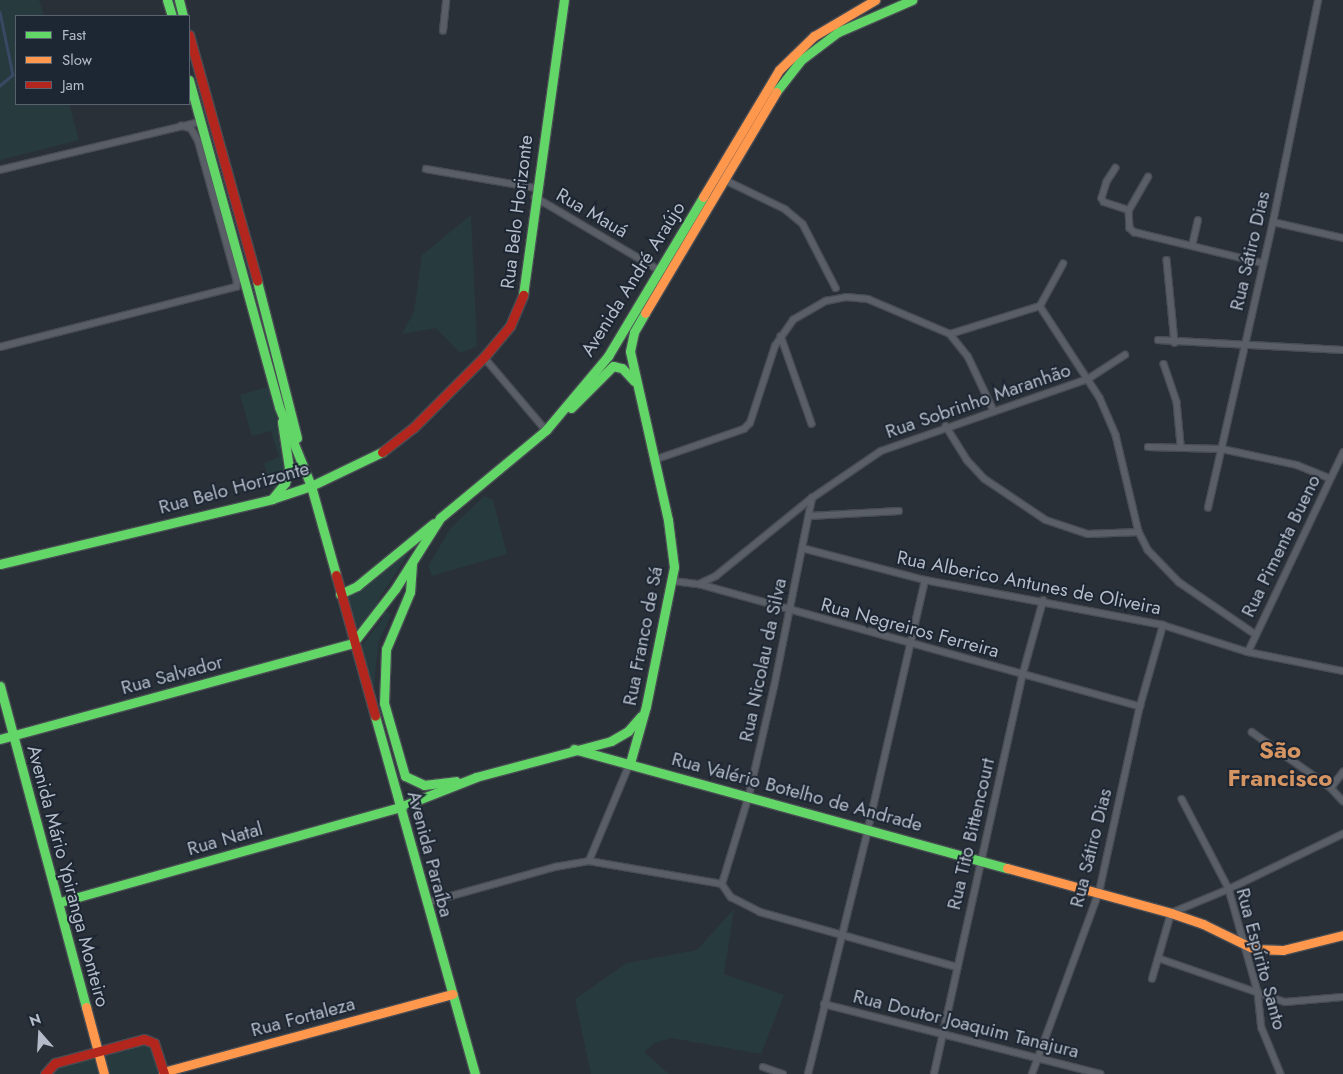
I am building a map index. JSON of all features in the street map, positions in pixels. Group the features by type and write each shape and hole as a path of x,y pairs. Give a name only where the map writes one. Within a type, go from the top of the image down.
{"main road":[{"path":"167,0 172,15"},
{"path":"179,0 183,15"},
{"name":"Rua Belo Horizonte","path":"0,564 272,499 311,486 398,442 484,357 510,326 523,298 564,0"},
{"name":"Avenida André Araújo","path":"353,643 412,564 440,518 546,430 608,356 779,70 819,32 875,0"},
{"name":"Avenida André Araújo","path":"634,332 725,180 763,111 801,60 838,32 885,9 912,0"},
{"path":"190,39 294,417 298,450"},
{"path":"190,84 279,407 290,468 285,483 272,499"},
{"path":"203,159 213,166"},
{"path":"215,205 220,192"},
{"name":"Rua Franco de Sá","path":"630,763 646,706 673,581 672,539 634,381 630,351 634,332"},
{"path":"555,421 613,366 622,368 634,381"},
{"path":"279,407 298,450"},
{"name":"Avenida Paraíba","path":"298,450 311,486 353,643 475,1074"},
{"path":"340,594 357,586 440,518"},
{"path":"412,564 412,583 391,635 383,674 384,703 395,749 405,776 417,784 476,778"},
{"name":"Rua Salvador","path":"0,739 353,643"},
{"name":"Avenida Mário Ypiranga Monteiro","path":"0,686 60,902 104,1074"},
{"path":"400,807 476,778 621,736 636,724 646,706"},
{"name":"Rua Valério Botelho de Andrade","path":"574,749 749,795 1188,918 1245,947 1260,951 1283,950 1343,935"},
{"name":"Rua Natal","path":"60,902 400,807"},
{"name":"Rua Fortaleza","path":"45,1074 54,1063 149,1040 154,1043 163,1073 453,994"}],"street":[{"path":"443,31 446,0"},
{"name":"Rua Sátiro Dias","path":"1208,508 1262,263 1273,222 1318,0"},
{"path":"0,170 200,122"},
{"path":"0,347 236,288 237,283 195,133 181,126"},
{"path":"1116,168 1107,182 1102,198 1104,202 1129,210"},
{"name":"Rua Mauá","path":"426,170 536,193 659,270"},
{"path":"1148,177 1129,210 1130,228 1134,232 1262,263"},
{"path":"725,180 785,209 803,224 836,288"},
{"path":"1192,246 1198,221"},
{"path":"1273,222 1343,238"},
{"path":"1167,260 1175,343"},
{"path":"950,334 1040,306 1063,264"},
{"path":"654,460 744,429 750,423 780,336 793,320 810,308 846,297 868,299 950,334 968,356 994,411"},
{"path":"1040,306 1088,378 1116,435 1139,532 1148,550 1173,577 1255,634"},
{"path":"780,336 812,424"},
{"path":"1158,340 1175,343 1343,350"},
{"name":"Rua Sobrinho Maranhão","path":"699,584 716,576 812,498 881,451 946,426 1088,378 1125,355"},
{"path":"484,357 546,430"},
{"path":"1164,364 1177,402 1181,446"},
{"path":"946,426 967,460 985,479 1046,520 1088,534 1139,532"},
{"path":"1148,447 1222,448 1297,465 1330,478"},
{"name":"Rua Pimenta Bueno","path":"1248,652 1343,453"},
{"name":"Rua Nicolau da Silva","path":"722,884 749,795 774,688 812,498"},
{"path":"809,516 899,512"},
{"name":"Rua Alberico Antunes de Oliveira","path":"802,548 924,580 1163,625 1248,652 1343,671"},
{"path":"808,1074 868,829 908,644 924,580"},
{"name":"Rua Negreiros Ferreira","path":"673,581 699,584 788,611 1140,706"},
{"name":"Rua Tito Bittencourt","path":"934,1074 980,859 1023,673 1043,601"},
{"name":"Rua Sátiro Dias","path":"1032,1074 1036,1057 1099,892 1140,706 1163,625"},
{"path":"1252,732 1331,788 1343,802"},
{"name":"Rua Franco de Sá","path":"589,861 630,763"},
{"path":"1331,788 1343,772"},
{"name":"Rua Espírito Santo","path":"1182,799 1229,889 1258,992 1262,1028 1282,1074"},
{"path":"1152,979 1171,913 1229,889 1343,834"},
{"path":"426,903 555,867 589,861 722,884 739,903 841,936 957,967"},
{"path":"1158,958 1284,1002 1343,996"},
{"name":"Rua Doutor Joaquim Tanajura","path":"824,1004 1100,1074"},
{"path":"763,1067 783,1074"}],"green space":[{"path":"0,0 39,0 44,15 15,15 15,105 69,105 79,140 0,160"},
{"path":"471,215 477,346 460,353 436,328 402,334 414,311 422,255"},
{"path":"271,386 288,466 282,485 271,489 264,463 279,457 271,431 252,436 240,395"},
{"path":"484,496 493,500 507,554 432,576 428,566 450,529"},
{"path":"413,546 377,602 391,615 378,643 373,698 360,648 383,618 374,608 360,626 355,626 345,600"},
{"path":"734,909 724,974 784,995 761,1054 671,1038 655,1043 644,1052 669,1074 591,1074 575,999 627,963 697,950"},
{"path":"149,1042 158,1074 52,1074 51,1070"}],"waterway":[{"path":"0,12 13,75 0,86"}],"traffic: fast":[{"path":"167,0 172,15"},
{"path":"179,0 183,15"},
{"path":"523,295 564,0"},
{"path":"776,92 801,60 838,32 912,0"},
{"path":"190,84 279,407 311,486 336,575"},
{"path":"353,643 395,589 440,518 546,430 608,356 703,197"},
{"path":"257,281 297,438"},
{"path":"630,763 646,706 674,567 668,520 630,351 634,332 645,313"},
{"path":"571,408 613,366 622,368 634,381"},
{"path":"272,499 285,483 289,468 282,422"},
{"path":"0,564 272,499 311,486 382,452"},
{"path":"340,594 357,586 434,523"},
{"path":"412,564 410,592 386,649 384,703 405,776 424,785 456,781"},
{"path":"0,739 353,643"},
{"path":"0,686 86,1007"},
{"path":"375,716 475,1074"},
{"path":"60,902 400,807 476,777 611,741 628,731 641,716"},
{"path":"574,749 1007,868"}],"traffic: slow":[{"path":"703,197 779,70 814,36 875,0"},
{"path":"645,313 776,92"},
{"path":"1007,868 1171,913 1203,924 1254,949 1283,950 1343,935"},
{"path":"163,1072 453,994"},
{"path":"86,1007 104,1074"}],"traffic: jam":[{"path":"190,39 257,281"},
{"path":"382,452 413,428 484,357 510,326 523,295"},
{"path":"336,575 375,716"},
{"path":"45,1074 55,1063 144,1039 154,1043 164,1074"}],"district":[{"name":"São Francisco","path":"1280,764"}]}
